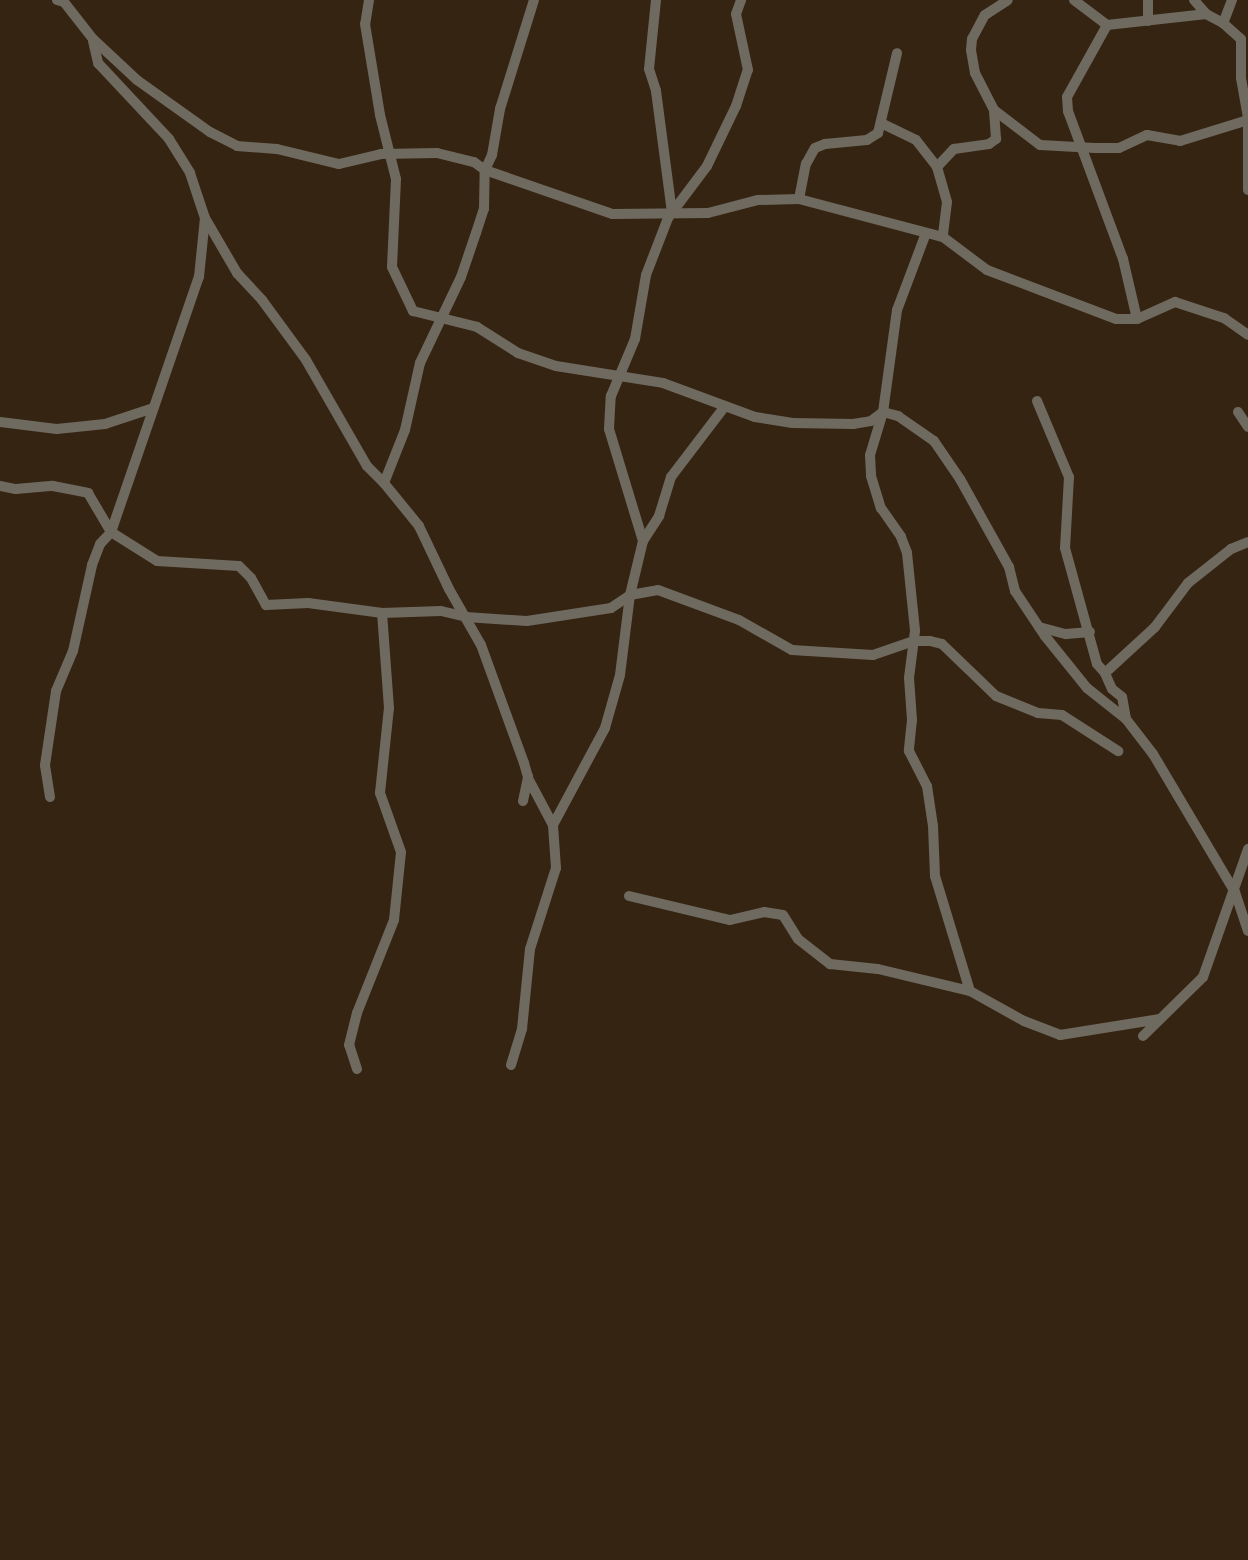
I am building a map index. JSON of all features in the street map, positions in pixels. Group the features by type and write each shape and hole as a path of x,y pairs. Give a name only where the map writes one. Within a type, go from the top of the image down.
{"street":[{"path":"57,0 64,2 93,39 137,80 222,140 339,164 391,154 437,153 474,162 485,170 602,212 708,213 758,200 799,199 943,237 987,270 1116,319 1137,319 1175,302 1224,318 1248,335"},
{"path":"369,0 365,24 396,187 392,267 413,311 477,327 518,353 556,366 663,383 770,420 865,423 883,412 898,416 934,441 960,479 1009,567 1015,591 1039,627 1087,688 1126,719 1199,827 1235,892 1248,931"},
{"path":"384,483 405,430 420,363 461,277 484,209 485,170 492,155 500,109 518,44 534,0"},
{"path":"656,0 649,69 656,91 672,212"},
{"path":"643,541 609,429 611,396 640,323 646,275 672,212 707,166 736,106 748,70 736,14 741,0"},
{"path":"937,167 954,149 989,144 996,139 994,110 975,73 971,50 985,15 1008,0"},
{"path":"1074,0 1107,25 1206,14"},
{"path":"1148,0 1148,21"},
{"path":"1194,0 1206,14 1223,23 1241,39 1241,78 1248,120 1248,190"},
{"path":"1223,23 1232,0"},
{"path":"1107,25 1067,97 1123,259 1137,319"},
{"path":"93,39 98,63 169,139 190,173 205,218 237,273 262,300 306,360 367,466 419,526 481,645 528,777 553,825 556,868 530,949 522,1029 511,1065"},
{"path":"799,199 810,153 825,144 867,140 878,133 897,53"},
{"path":"994,110 1040,145 1082,147 1119,148 1147,135 1180,141 1248,120"},
{"path":"881,123 916,140 937,167 947,202 943,237"},
{"path":"50,797 45,765 56,691 73,651 92,565 100,544 111,532 199,277 205,218"},
{"path":"926,233 897,310 883,412 870,455 871,476 881,508 901,537 907,553 914,641 909,678 912,720 909,751 927,786 933,826 935,876 970,991"},
{"path":"1037,401 1069,477 1065,548 1082,617 1090,632 1097,664 1112,689 1122,697 1126,719"},
{"path":"553,825 605,728 620,675 630,595 643,541 659,516 671,477 725,406"},
{"path":"0,422 57,429 105,424 153,408"},
{"path":"1238,412 1248,427"},
{"path":"0,486 16,489 53,486 88,493 111,532 157,561 239,566 251,578 266,605 308,603 382,613 441,611 466,617 527,621 611,608 630,595 658,590 739,620 779,646 792,650 873,655 891,652 914,641 942,644 996,696 1038,713 1062,715 1118,751"},
{"path":"1105,673 1155,627 1188,583 1231,549 1248,542"},
{"path":"357,1069 349,1045 357,1013 394,920 401,852 380,793 389,708 382,613"},
{"path":"1039,627 1066,634 1090,632"},
{"path":"523,801 528,777"},
{"path":"1143,1036 1203,977 1248,849"},
{"path":"629,896 730,920 764,912 783,915 798,939 830,964 878,969 970,991 1024,1021 1060,1035 1160,1019"}]}
